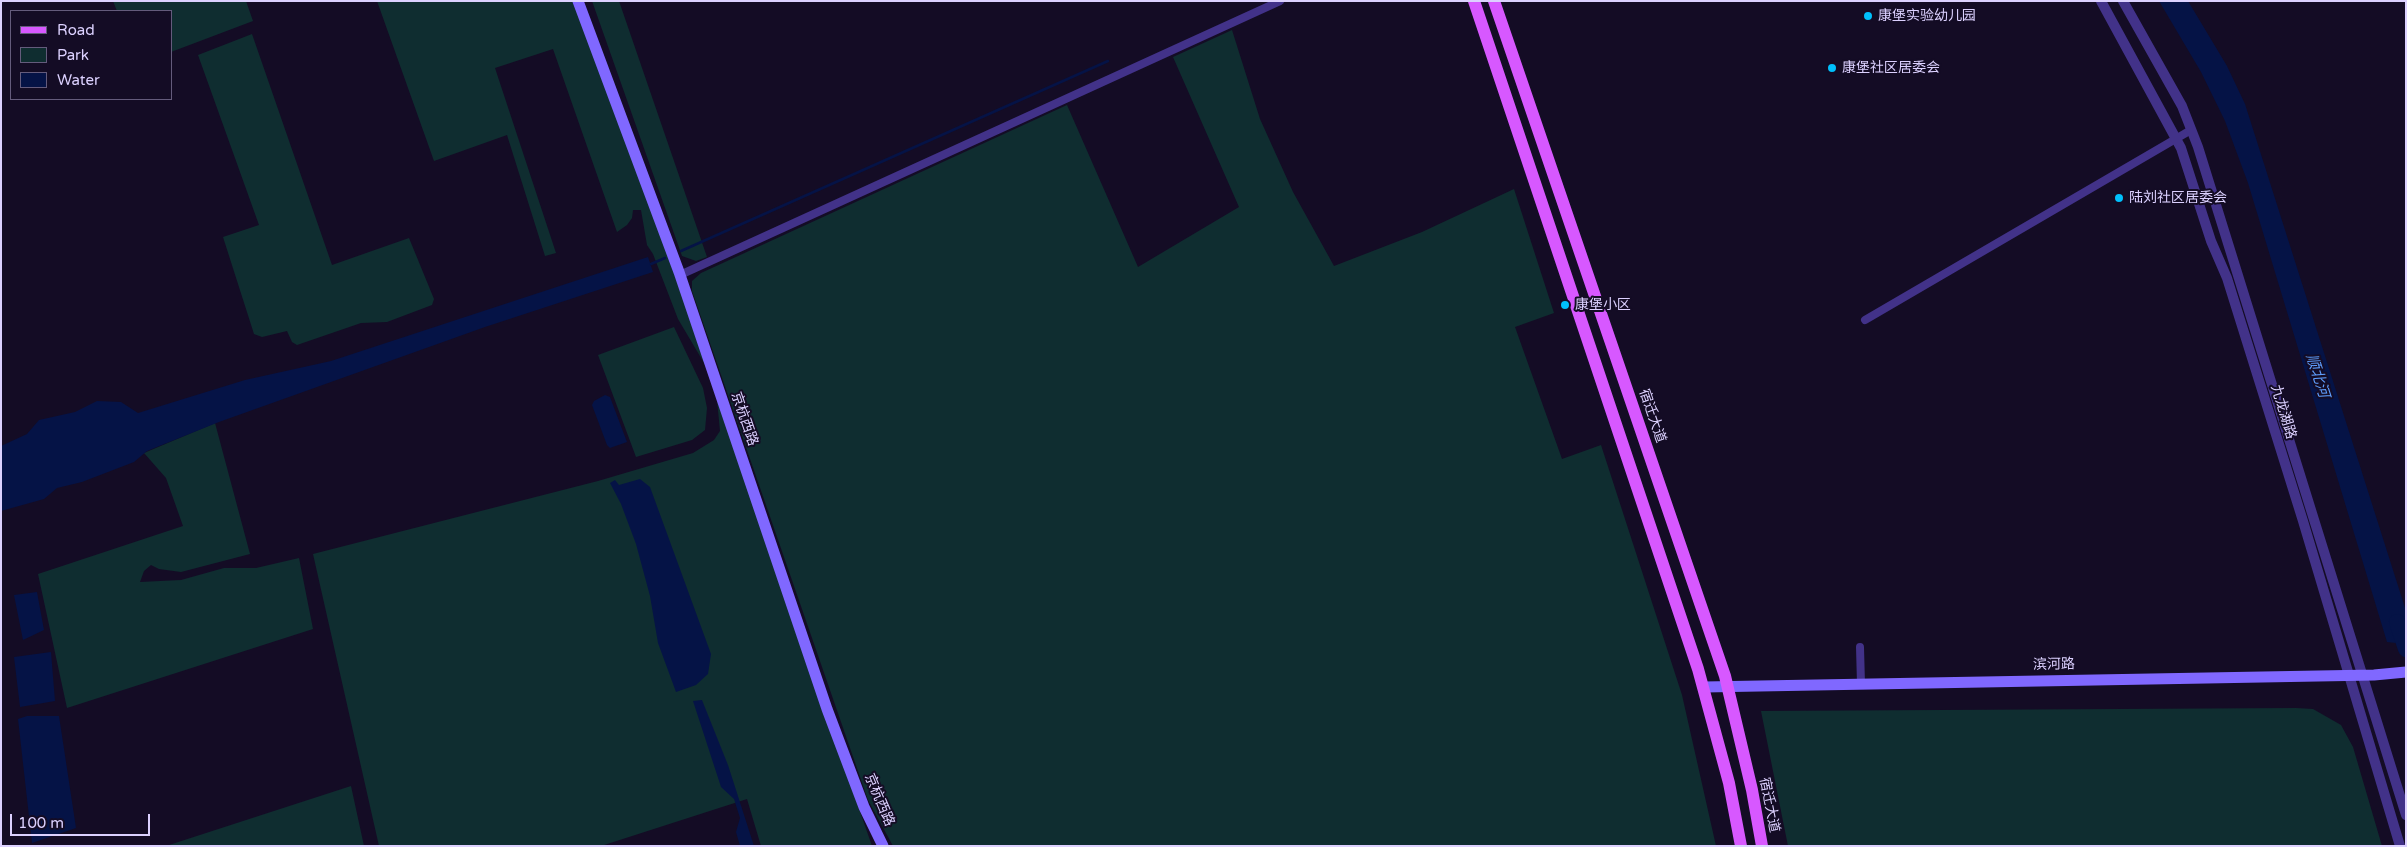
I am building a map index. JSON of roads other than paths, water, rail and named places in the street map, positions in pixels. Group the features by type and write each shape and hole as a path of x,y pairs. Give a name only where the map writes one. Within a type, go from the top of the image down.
{"main road":[{"name":"京杭西路","path":"578,1 680,275 827,709 864,807 883,846"},
{"path":"1474,1 1704,687 1729,783 1741,846"},
{"name":"宿迁大道","path":"1494,1 1727,685 1752,790 1762,846"},
{"name":"滨河路","path":"1704,687 1727,685 2362,675 2406,672"}],"street":[{"path":"680,275 1280,1"},
{"name":"九龙湖路","path":"2101,1 2176,138 2211,241 2226,278 2350,675 2400,846"},
{"name":"九龙湖路","path":"2123,1 2182,106 2191,130 2406,815"},
{"path":"1864,320 2191,130"},
{"path":"1860,647 1861,684"}],"water":[{"path":"2159,1 2188,1 2227,66 2245,104 2406,611 2406,644 2387,642 2248,183 2225,121 2201,72"},
{"path":"648,257 653,272 485,327 219,422 147,451 134,462 82,482 57,488 44,499 1,511 1,446 27,434 39,420 75,412 97,401 121,402 138,413 245,380 331,361"},
{"path":"605,395 610,397 627,442 610,448 607,445 592,405 594,401"},
{"path":"640,479 650,487 711,654 708,674 696,685 676,692 658,643 650,596 636,544 621,504 610,483 615,480 619,485"},
{"path":"37,592 44,630 23,640 14,595"},
{"path":"51,652 55,701 20,707 14,657"},
{"path":"702,700 728,765 754,846 740,846 736,832 740,818 734,799 721,787 693,701"},
{"path":"27,716 59,716 76,828 32,843 18,719"}],"waterway":[{"path":"681,251 1108,61"},
{"path":"651,264 665,258"},
{"name":"顺北河","path":"2397,622 2406,649"}],"place":[{"name":"康堡实验幼儿园","path":"1868,16"},
{"name":"康堡社区居委会","path":"1832,68"},
{"name":"陆刘社区居委会","path":"2119,198"},
{"name":"康堡小区","path":"1565,305"}]}
